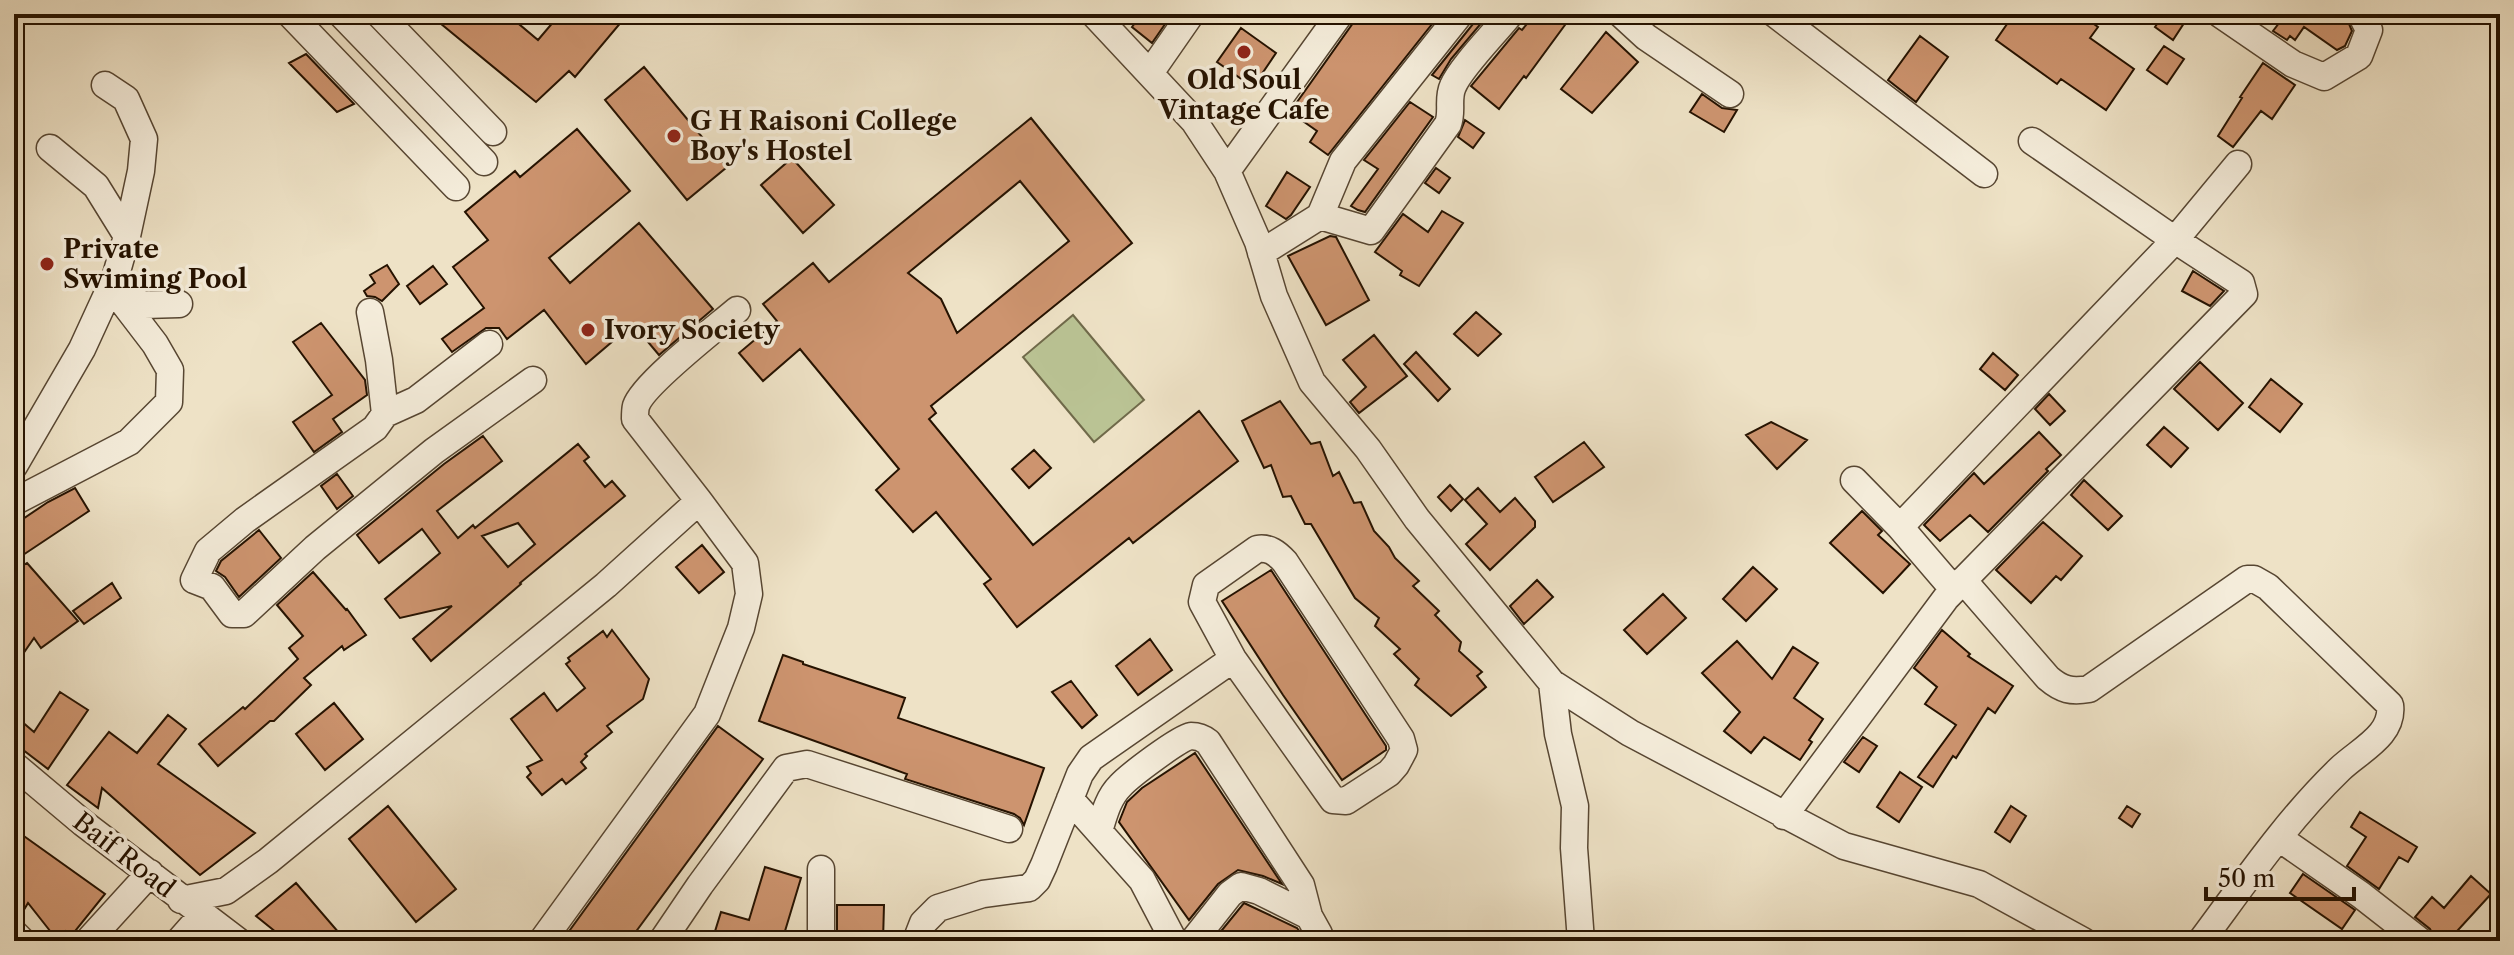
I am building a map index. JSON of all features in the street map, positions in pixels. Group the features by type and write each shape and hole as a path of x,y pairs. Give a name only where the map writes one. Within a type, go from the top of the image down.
{"street":[{"path":"290,14 456,187"},
{"path":"312,38 339,14 484,162"},
{"path":"379,14 493,132"},
{"path":"1094,14 1194,121 1227,171 1261,253 1274,296 1312,382 1368,449 1417,519 1552,683 1630,733 1844,846 1979,884 2083,941"},
{"path":"1150,73 1191,14"},
{"path":"1227,171 1340,14"},
{"path":"1261,253 1320,216 1343,161 1460,14"},
{"path":"1320,216 1371,231 1448,124 1451,115 1449,98 1456,80 1510,14"},
{"path":"1621,14 1646,37 1730,94"},
{"path":"1775,14 1984,174"},
{"path":"2220,14 2293,64 2324,77 2359,56 2369,30 2361,14"},
{"path":"14,466 82,349 116,275 127,236 141,171 144,139 126,99 105,85"},
{"path":"1784,816 1958,585 2244,294 2241,283 2032,141"},
{"path":"50,148 96,186 127,236"},
{"path":"1900,527 2175,240 2238,164"},
{"path":"14,502 129,442 169,402 170,370 155,344 116,293 144,305 179,304"},
{"path":"542,941 707,714 741,628 749,594 745,563 635,419 635,408 640,399 660,376 737,310"},
{"path":"370,312 385,414"},
{"path":"489,344 416,400 385,414 375,428 245,520 208,551 194,580 212,587 232,614 244,614 315,548 434,451 533,380"},
{"path":"1854,480 2059,688 2074,692 2089,689 2247,579 2254,579 2268,587 2390,705 2391,713 2385,731 2309,801 2201,941"},
{"path":"179,941 192,907 226,891 268,861 606,585 699,501"},
{"path":"1264,547 1285,562 1401,739 1404,750 1400,759 1389,773 1346,801 1333,800 1233,659 1202,602 1203,592 1206,585 1264,547"},
{"path":"916,941 923,923 938,908 983,894 1029,888 1037,880 1080,774 1091,758 1233,659"},
{"path":"1552,683 1558,734 1575,806 1574,848 1581,941"},
{"path":"1099,831 1107,806 1120,785 1180,739 1192,736 1203,738 1301,885 1312,928"},
{"path":"662,941 786,768 807,764 1009,829"},
{"name":"Baif Road","path":"14,765 83,823 238,941"},
{"path":"1070,799 1142,880 1174,941"},
{"path":"2279,838 2420,941"},
{"path":"821,869 821,941"},
{"path":"88,941 150,873"},
{"path":"1193,941 1230,894 1241,886 1259,891 1312,928"},
{"path":"14,933 22,941"}],"green space":[{"path":"1073,315 1144,400 1094,442 1023,357"}],"building":[{"path":"429,14 507,14 538,40 560,14 628,14 575,77 569,71 536,102"},
{"path":"1142,14 1172,14 1152,43 1132,27"},
{"path":"1356,14 1440,14 1328,155 1310,142 1317,131 1290,112 1353,23"},
{"path":"1476,14 1489,14 1451,59 1439,79 1432,75 1473,24"},
{"path":"1535,14 1573,14 1499,109 1471,86 1519,28 1522,30"},
{"path":"2014,14 2080,14 2098,27 2090,38 2134,69 2106,110 2061,79 2057,84 1996,40"},
{"path":"2164,14 2190,14 2173,40 2155,27"},
{"path":"2286,14 2345,14 2352,31 2345,46 2337,50 2304,27 2295,40 2290,36 2287,40 2273,31"},
{"path":"1241,28 1276,53 1253,87 1217,62"},
{"path":"1606,32 1638,62 1592,113 1561,89"},
{"path":"1920,36 1948,57 1916,102 1888,80"},
{"path":"2164,46 2184,59 2167,84 2147,70"},
{"path":"306,54 354,104 337,112 289,63"},
{"path":"2263,63 2295,85 2272,119 2261,111 2233,147 2218,136"},
{"name":"G H Raisoni College Boy's Hostel","path":"644,67 727,167 687,200 605,100"},
{"path":"1702,94 1722,108 1737,110 1724,132 1690,112"},
{"path":"1410,102 1433,117 1365,212 1358,210 1351,206 1378,169 1364,160"},
{"path":"1031,118 1132,243 931,406 936,413 929,419 1033,545 1199,411 1238,461 1133,543 1129,538 1017,627 984,584 991,579 936,512 913,532 876,490 899,469 800,349 763,381 739,353 777,321 763,304 813,263 829,282","holes":["1020,181 1069,241 957,333 941,299 908,273"]},
{"path":"1465,120 1484,133 1473,148 1458,137"},
{"path":"577,129 630,191 549,258 570,283 639,223 713,309 659,355 633,324 586,364 544,310 507,339 499,328 486,328 452,352 442,339 484,308 453,267 488,240 465,212 515,171 520,177"},
{"path":"792,158 834,205 803,233 761,185"},
{"path":"1436,168 1450,178 1439,193 1425,183"},
{"path":"1287,172 1310,187 1286,219 1266,206"},
{"path":"1442,211 1463,223 1419,286 1400,275 1402,271 1375,252 1403,214 1428,232"},
{"path":"1330,236 1336,237 1369,300 1326,325 1288,256"},
{"path":"387,265 399,284 382,301 367,296 364,291 375,283 370,275"},
{"path":"433,266 447,284 420,304 407,286"},
{"path":"2193,271 2224,291 2210,306 2182,291"},
{"path":"1476,312 1501,334 1478,356 1454,334"},
{"path":"321,323 365,380 367,395 333,419 342,432 314,452 293,422 332,395 293,342"},
{"path":"1374,335 1407,376 1359,413 1350,402 1366,387 1343,360"},
{"path":"1416,352 1450,389 1438,401 1404,364"},
{"path":"1993,353 2018,375 2005,390 1980,369"},
{"path":"2200,362 2243,403 2218,430 2174,389"},
{"path":"2271,379 2302,404 2280,432 2249,407"},
{"path":"2049,394 2065,411 2050,425 2035,409"},
{"path":"1280,401 1311,444 1320,442 1333,476 1339,472 1354,503 1361,502 1374,531 1395,558 1419,581 1413,586 1439,611 1435,615 1461,642 1459,651 1482,672 1477,676 1486,687 1451,716 1415,685 1419,679 1394,654 1400,649 1375,626 1379,618 1355,598 1311,524 1305,524 1291,496 1283,497 1271,465 1264,468 1242,421"},
{"path":"1771,422 1807,440 1777,469 1746,435"},
{"path":"2164,427 2188,448 2171,467 2147,445"},
{"path":"2039,432 2061,455 1988,532 1970,515 1940,541 1924,525 1974,473 1984,484"},
{"path":"483,436 502,461 437,511 458,538 473,525 475,528 578,444 589,457 584,461 605,487 612,481 625,496 431,661 413,639 452,606 400,618 385,599 440,553 422,529 379,563 357,535","holes":["518,523 535,544 508,567 482,536"]},
{"path":"1584,442 1604,467 1553,502 1535,477"},
{"path":"1034,450 1051,468 1029,488 1012,469"},
{"path":"337,474 353,496 337,509 321,486"},
{"path":"2084,480 2122,516 2108,530 2071,495"},
{"path":"1450,485 1463,499 1451,511 1438,497"},
{"path":"75,488 89,511 14,561 14,525"},
{"path":"1478,488 1500,512 1515,498 1535,521 1535,527 1490,570 1466,544 1487,524 1465,500"},
{"path":"1862,511 1882,531 1878,535 1910,564 1883,593 1830,543"},
{"path":"2043,522 2082,556 2061,580 2056,576 2031,603 1996,570"},
{"path":"259,530 281,558 239,597 225,577 216,571 221,561"},
{"path":"702,545 724,572 699,593 676,567"},
{"path":"27,563 78,621 41,648 34,638 14,667 14,571"},
{"path":"1753,567 1777,589 1746,621 1723,599"},
{"path":"1271,570 1386,746 1386,750 1342,780 1222,601"},
{"path":"313,572 366,635 344,650 342,646 304,678 311,685 274,721 270,721 218,766 199,744 243,707 245,709 298,659 289,648 303,636 277,605"},
{"path":"1537,580 1553,597 1524,624 1510,606"},
{"path":"112,583 121,598 84,624 73,611"},
{"path":"1663,594 1686,618 1647,654 1624,630"},
{"path":"612,630 649,679 643,699 607,726 612,732 585,754 587,756 581,762 586,768 566,784 562,779 542,795 527,777 531,773 527,767 542,760 511,719 544,693 557,711 585,688 566,664 570,661 568,658 603,631 607,637"},
{"path":"1942,630 1970,654 1968,656 2013,686 1995,713 1988,708 1933,787 1918,777 1956,725 1925,704 1937,687 1914,668"},
{"path":"1150,639 1172,670 1138,695 1116,666"},
{"path":"1737,641 1772,679 1793,647 1818,663 1794,698 1823,719 1800,760 1764,737 1751,753 1724,731 1740,712 1702,673"},
{"path":"783,655 905,698 898,718 1044,768 1024,825 1014,814 905,779 907,774 759,721"},
{"path":"1071,681 1097,715 1082,728 1052,692"},
{"path":"60,692 88,710 48,769 14,743 14,715 34,732"},
{"path":"334,703 363,739 325,770 296,734"},
{"path":"168,715 186,729 158,764 255,833 200,875 102,788 98,808 67,785 109,732 137,753"},
{"path":"718,726 763,759 629,941 562,941"},
{"path":"1863,737 1877,746 1859,772 1844,762"},
{"path":"1195,753 1282,884 1238,870 1218,884 1189,920 1119,822 1127,802 1142,788"},
{"path":"1900,772 1922,787 1899,822 1877,807"},
{"path":"388,806 456,889 416,922 349,839"},
{"path":"2011,806 2026,816 2010,842 1995,832"},
{"path":"2127,806 2140,814 2132,827 2119,818"},
{"path":"2360,812 2417,847 2408,862 2399,857 2379,889 2347,866 2366,837 2351,827"},
{"path":"14,829 105,894 72,935 66,931 58,941 28,903 25,908 14,896"},
{"path":"765,867 801,878 782,941 712,941 721,912 749,920"},
{"path":"2303,874 2355,910 2342,929 2290,893"},
{"path":"2471,876 2491,894 2448,941 2436,941 2430,929 2415,917 2432,897 2444,908"},
{"path":"296,883 346,941 287,941 256,916"},
{"path":"1244,903 1297,928 1300,932 1295,941 1213,941"},
{"path":"837,905 884,905 883,941 837,941"}],"place":[{"name":"Old Soul Vintage Cafe","path":"1244,52"},
{"name":"G H Raisoni College Boy's Hostel","path":"674,136"},
{"name":"Private Swiming Pool","path":"47,264"},
{"name":"Ivory Society","path":"588,330"}]}
